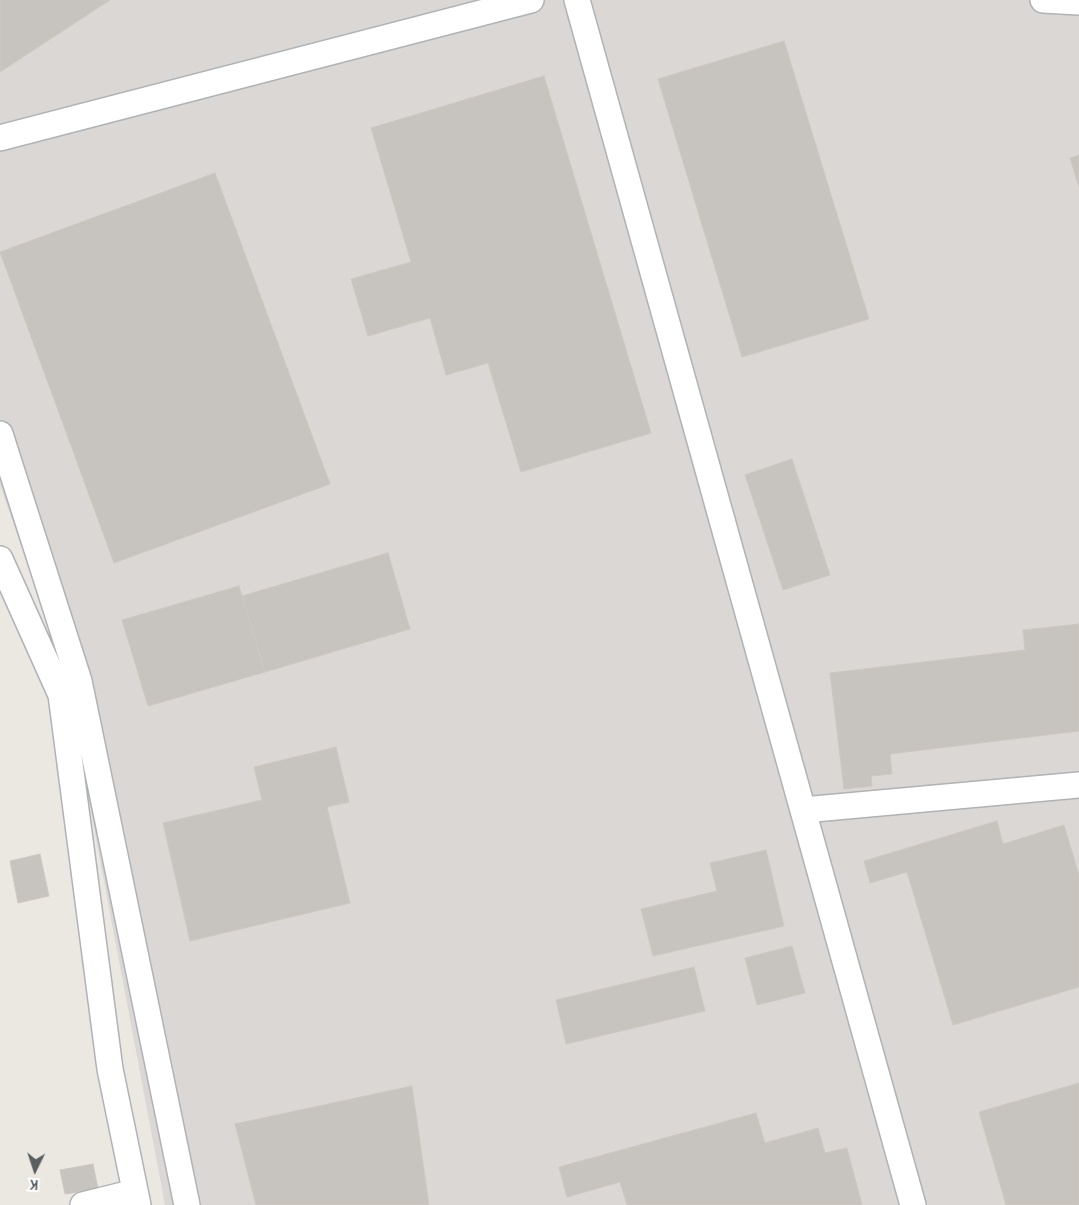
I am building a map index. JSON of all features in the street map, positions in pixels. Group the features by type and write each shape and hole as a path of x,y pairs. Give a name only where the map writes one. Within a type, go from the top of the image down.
{"street":[{"path":"0,138 531,0"},
{"path":"577,0 913,1205"},
{"path":"1044,0 1079,2"},
{"path":"0,434 79,681 187,1205"},
{"path":"0,559 61,695 110,1069 136,1198 82,1205"},
{"path":"803,810 1079,785"}],"shaded area":[{"path":"0,0 1079,0 1079,1205 165,1205 65,674 0,485"}],"building":[{"path":"0,0 110,0 0,72"},
{"path":"784,41 869,319 742,357 658,79"},
{"path":"544,76 651,433 521,472 488,363 446,375 430,318 368,336 351,279 411,262 371,128"},
{"path":"1079,155 1079,187 1070,158"},
{"path":"215,173 330,484 114,563 0,252"},
{"path":"792,459 830,575 783,590 745,475"},
{"path":"388,553 410,629 265,672 242,596"},
{"path":"239,586 265,672 148,706 122,620"},
{"path":"1079,624 1079,731 890,754 892,774 871,776 872,786 844,789 830,673 1025,650 1023,630"},
{"path":"336,747 349,802 327,807 350,903 190,941 163,823 262,800 254,767"},
{"path":"997,821 1003,844 1064,825 1079,875 1079,987 953,1025 907,872 870,883 864,861"},
{"path":"766,850 784,926 653,956 641,909 717,891 710,863"},
{"path":"40,854 49,896 18,903 10,861"},
{"path":"792,946 805,993 757,1005 745,958"},
{"path":"694,967 705,1011 566,1044 556,1000"},
{"path":"1079,1083 1079,1205 1006,1205 979,1112"},
{"path":"412,1086 429,1205 256,1205 235,1124"},
{"path":"756,1113 765,1143 818,1128 825,1153 847,1148 862,1205 627,1205 620,1182 567,1197 559,1167"},
{"path":"93,1164 98,1189 65,1194 60,1170"}]}
